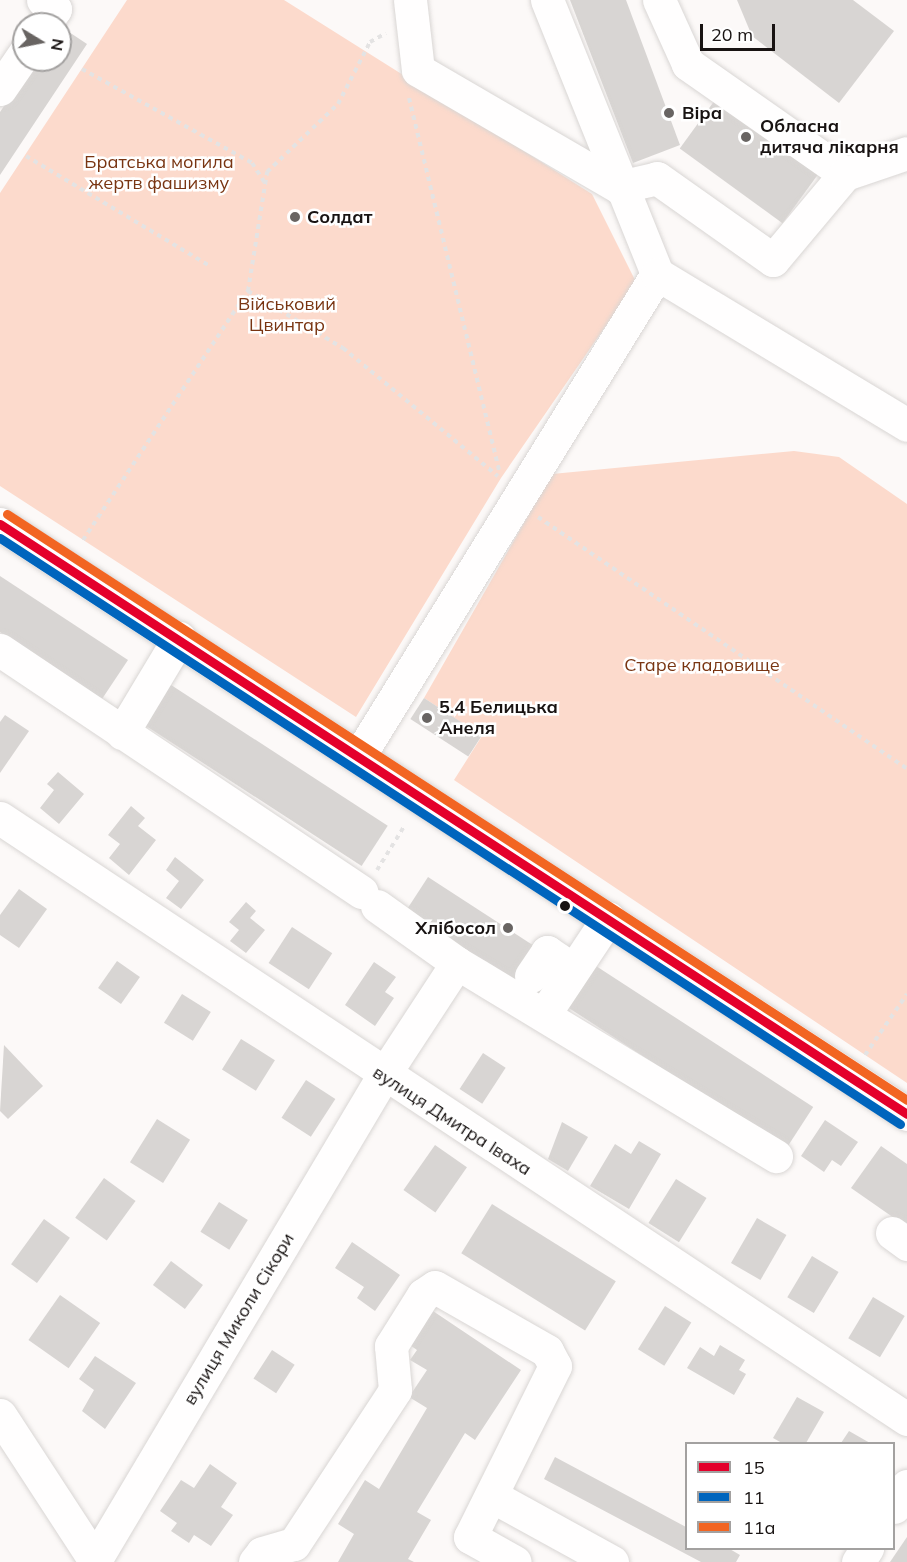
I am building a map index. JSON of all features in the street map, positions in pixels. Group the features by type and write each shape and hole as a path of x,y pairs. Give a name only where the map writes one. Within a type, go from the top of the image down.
{"street":[{"path":"43,0 55,9 53,12"},
{"path":"410,0 418,70 619,187 657,178 773,260 845,174 907,153"},
{"path":"547,0 619,187 657,274 907,425"},
{"path":"659,0 688,64 845,174"},
{"path":"0,89 12,72"},
{"path":"359,756 509,489 657,274"},
{"path":"0,524 179,638 907,1114"},
{"path":"122,733 179,638"},
{"path":"0,650 370,899 457,963 545,1013 776,1156"},
{"name":"вулиця Дмитра Іваха","path":"0,818 383,1076 907,1419"},
{"path":"545,1013 572,969 608,918"},
{"path":"531,976 547,952 572,969"},
{"name":"вулиця Миколи Сікори","path":"95,1562 383,1076 457,963"},
{"path":"255,1562 262,1553 294,1544 395,1390 391,1346 423,1295 435,1287 448,1290 547,1351 555,1366 470,1537 515,1562"},
{"path":"0,1415 95,1562"},
{"path":"895,1505 907,1486"},
{"path":"492,1496 611,1562"}],"path":[{"path":"83,540 248,291 267,172 338,104 369,42 395,29"},
{"path":"82,69 252,163 265,184"},
{"path":"408,92 509,489"},
{"path":"26,156 208,265"},
{"path":"248,291 343,348 509,489 907,769"},
{"path":"865,1055 907,994"}],"green space":[{"name":"Військовий Цвинтар","path":"127,0 284,0 592,194 636,282 501,478 356,717 0,486 0,193"},
{"name":"Старе кладовище","path":"794,451 839,457 907,504 907,1083 454,780 482,736 424,698 552,474"}],"building":[{"path":"570,0 626,0 680,145 633,163"},
{"path":"737,0 853,0 894,31 839,103 752,36"},
{"path":"72,34 87,44 72,67"},
{"path":"27,72 68,72 0,175 0,112"},
{"path":"715,100 818,175 782,223 680,149"},
{"path":"0,576 128,660 102,699 0,632"},
{"path":"168,683 388,826 362,866 142,723"},
{"path":"424,698 482,736 468,757 410,719"},
{"path":"5,715 29,731 0,773 0,722"},
{"path":"58,772 84,794 59,824 40,808 54,790 47,784"},
{"path":"131,806 145,818 138,826 156,840 129,875 109,858 120,844 108,835"},
{"path":"175,857 204,880 181,909 166,898 179,881 166,870"},
{"path":"428,877 535,947 512,983 405,913"},
{"path":"19,889 47,909 19,948 0,935 0,915"},
{"path":"246,902 256,911 250,918 265,930 246,953 230,941 239,930 229,922"},
{"path":"292,927 332,953 309,989 269,963"},
{"path":"117,961 140,977 121,1004 98,988"},
{"path":"374,962 396,977 385,992 394,998 375,1026 345,1005"},
{"path":"596,966 813,1107 786,1149 569,1008"},
{"path":"182,994 211,1012 193,1041 164,1023"},
{"path":"241,1039 275,1060 256,1091 222,1070"},
{"path":"4,1045 43,1086 8,1119 0,1111"},
{"path":"483,1053 506,1068 482,1104 460,1089"},
{"path":"306,1080 335,1099 311,1137 281,1118"},
{"path":"157,1119 190,1140 163,1183 130,1162"},
{"path":"825,1120 858,1142 841,1166 832,1160 824,1172 801,1156"},
{"path":"562,1122 588,1137 568,1171 548,1159"},
{"path":"639,1141 661,1154 629,1209 590,1186 615,1144 631,1154"},
{"path":"435,1145 467,1167 435,1212 403,1190"},
{"path":"881,1146 907,1164 907,1227 851,1188"},
{"path":"104,1178 136,1201 107,1241 75,1218"},
{"path":"676,1179 707,1198 679,1242 648,1223"},
{"path":"219,1202 248,1220 229,1250 200,1232"},
{"path":"492,1204 616,1281 585,1331 461,1253"},
{"path":"757,1218 786,1235 760,1280 731,1263"},
{"path":"44,1219 70,1238 37,1283 11,1264"},
{"path":"352,1242 400,1275 375,1311 357,1298 364,1287 335,1268"},
{"path":"812,1256 839,1272 814,1313 787,1297"},
{"path":"171,1261 203,1285 185,1309 153,1285"},
{"path":"60,1295 100,1323 69,1368 28,1340"},
{"path":"873,1297 905,1316 880,1357 848,1338"},
{"path":"665,1306 691,1322 664,1366 638,1349"},
{"path":"430,1309 521,1370 475,1440 465,1433 417,1512 431,1520 408,1559 414,1562 338,1562 354,1534 338,1524 365,1480 379,1489 427,1408 409,1397 427,1370 410,1360 417,1350 407,1343"},
{"path":"720,1345 745,1360 739,1370 746,1374 734,1395 687,1368 700,1347 714,1356"},
{"path":"272,1350 295,1365 276,1393 253,1379"},
{"path":"95,1356 136,1383 105,1429 82,1411 94,1390 79,1379"},
{"path":"797,1397 824,1412 807,1442 780,1442 773,1438"},
{"path":"849,1431 868,1442 842,1442"},
{"path":"555,1457 685,1526 685,1550 731,1550 740,1555 736,1562 701,1562 544,1479"},
{"path":"210,1464 237,1483 221,1507 233,1515 211,1546 194,1535 189,1543 171,1531 177,1523 160,1511 181,1480 194,1488"},
{"path":"907,1537 907,1562 890,1562"}],"transit line":[{"name":"11а","path":"7,514 907,1100"},
{"name":"15","path":"0,524 907,1114"},
{"name":"11","path":"0,538 900,1124"}],"place":[{"name":"Віра","path":"669,113"},
{"name":"Обласна дитяча лікарня","path":"746,137"},
{"name":"Солдат","path":"295,217"},
{"name":"5.4 Белицька Анеля","path":"427,718"},
{"name":"Хлібосол","path":"508,928"}],"park label":[{"name":"Братська могила жертв фашизму","path":"159,174"}]}
